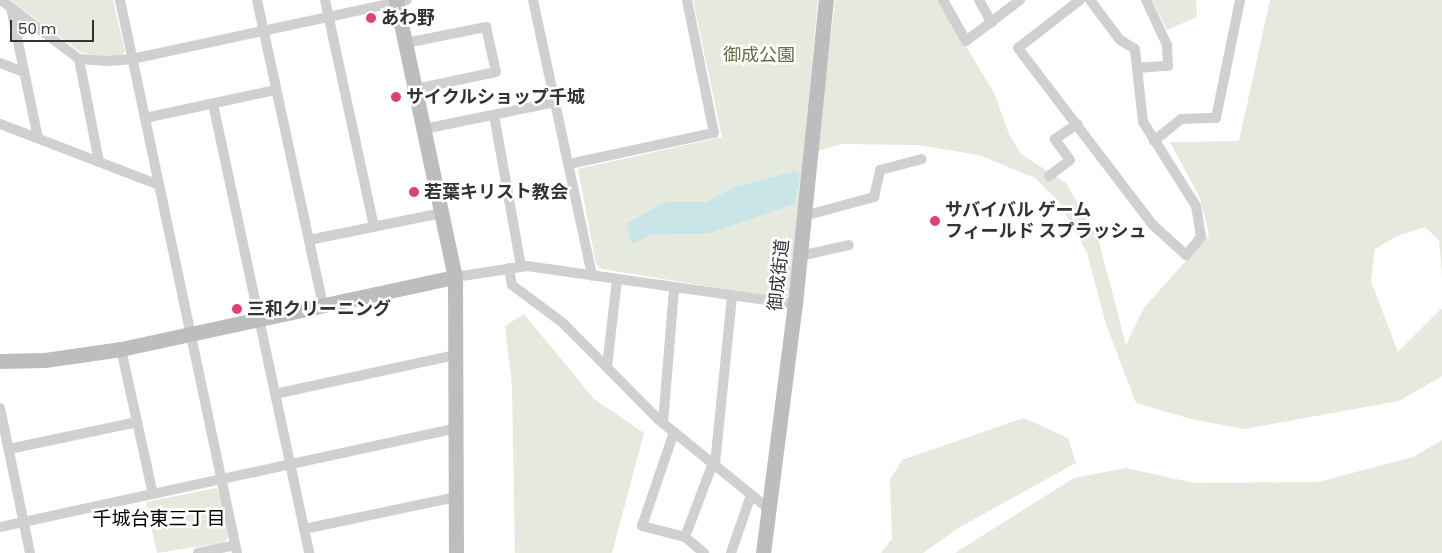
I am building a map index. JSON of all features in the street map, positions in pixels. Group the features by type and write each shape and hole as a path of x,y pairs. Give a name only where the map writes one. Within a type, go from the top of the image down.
{"street":[{"path":"1,0 79,59 132,59 400,1 415,89 455,277 456,553"},
{"path":"120,0 236,549 198,553"},
{"path":"257,0 323,306"},
{"path":"325,0 374,227"},
{"path":"533,0 592,276"},
{"path":"568,164 714,133 686,0"},
{"name":"御成街道","path":"762,553 770,510 795,304 826,0"},
{"path":"943,0 966,41 1020,0"},
{"path":"980,0 992,23"},
{"path":"1080,0 1018,48 1153,225 1186,255 1201,236 1196,206 1143,122 1134,49 1120,40 1090,0"},
{"path":"1137,68 1168,66 1168,45 1146,0"},
{"path":"1154,142 1181,119 1216,118 1240,0"},
{"path":"11,8 38,138"},
{"path":"406,43 486,27 496,72 415,89"},
{"path":"79,59 99,162"},
{"path":"0,62 24,72"},
{"path":"145,118 276,90"},
{"path":"424,129 555,102"},
{"path":"213,104 309,553"},
{"path":"494,115 521,266"},
{"path":"0,124 158,185"},
{"path":"1049,176 1070,160 1055,139 1077,124"},
{"path":"804,216 874,197 880,170 922,159"},
{"path":"309,240 442,212"},
{"path":"800,256 849,245"},
{"path":"0,361 82,356 122,350 259,318 455,277 521,266 732,297 795,304"},
{"path":"509,268 512,285 563,324 663,423 770,510"},
{"path":"606,366 617,280"},
{"path":"663,423 674,288"},
{"path":"685,538 714,464 732,297"},
{"path":"122,350 153,494"},
{"path":"275,394 456,355"},
{"path":"0,372 45,366 82,356"},
{"path":"0,408 30,553"},
{"path":"9,449 137,422"},
{"path":"0,527 222,479 290,467 455,429"},
{"path":"674,432 642,526 685,538 704,553"},
{"path":"731,553 752,495"},
{"path":"304,529 456,496"}],"green space":[{"path":"10,0 113,0 125,52 122,56 105,58 80,52"},
{"name":"御成公園","path":"693,0 818,0 790,294 786,299 602,269 596,264 578,169 722,137","holes":["794,171 795,204 708,234 650,235 627,223 665,202 706,202 732,188"]},
{"path":"835,0 939,0 995,95 1009,134 1021,154 1066,183 1098,238 1126,345 1143,309 1209,235 1200,198 1170,142 1239,141 1270,0 1442,0 1442,275 1439,240 1425,227 1397,236 1375,249 1371,281 1398,352 1442,308 1442,376 1399,401 1244,429 1191,419 1136,403 1106,324 1087,253 1059,202 1035,178 979,155 918,145 843,144 817,151"},
{"path":"1152,0 1196,0 1197,17 1167,30"},
{"path":"524,314 594,399 644,433 612,553 515,553 512,386 505,326"},
{"path":"1024,418 1068,438 1076,463 960,527 923,553 881,553 892,539 890,480 902,460"},
{"path":"1442,440 1442,553 955,553 1074,478 1126,468 1194,483 1318,482 1413,457"},
{"path":"216,488 219,490 229,538 222,543 157,553 146,502"}],"water":[{"path":"794,171 800,174 795,204 708,234 651,235 632,244 627,223 665,202 706,202 732,188"}],"place":[{"name":"あわ野","path":"371,18"},
{"name":"サイクルショップ千城","path":"396,97"},
{"name":"若葉キリスト教会","path":"414,192"},
{"name":"サバイバル ゲーム フィールド スプラッシュ","path":"935,221"},
{"name":"三和クリーニング","path":"237,309"}],"district":[{"name":"千城台東三丁目","path":"159,519"}]}
